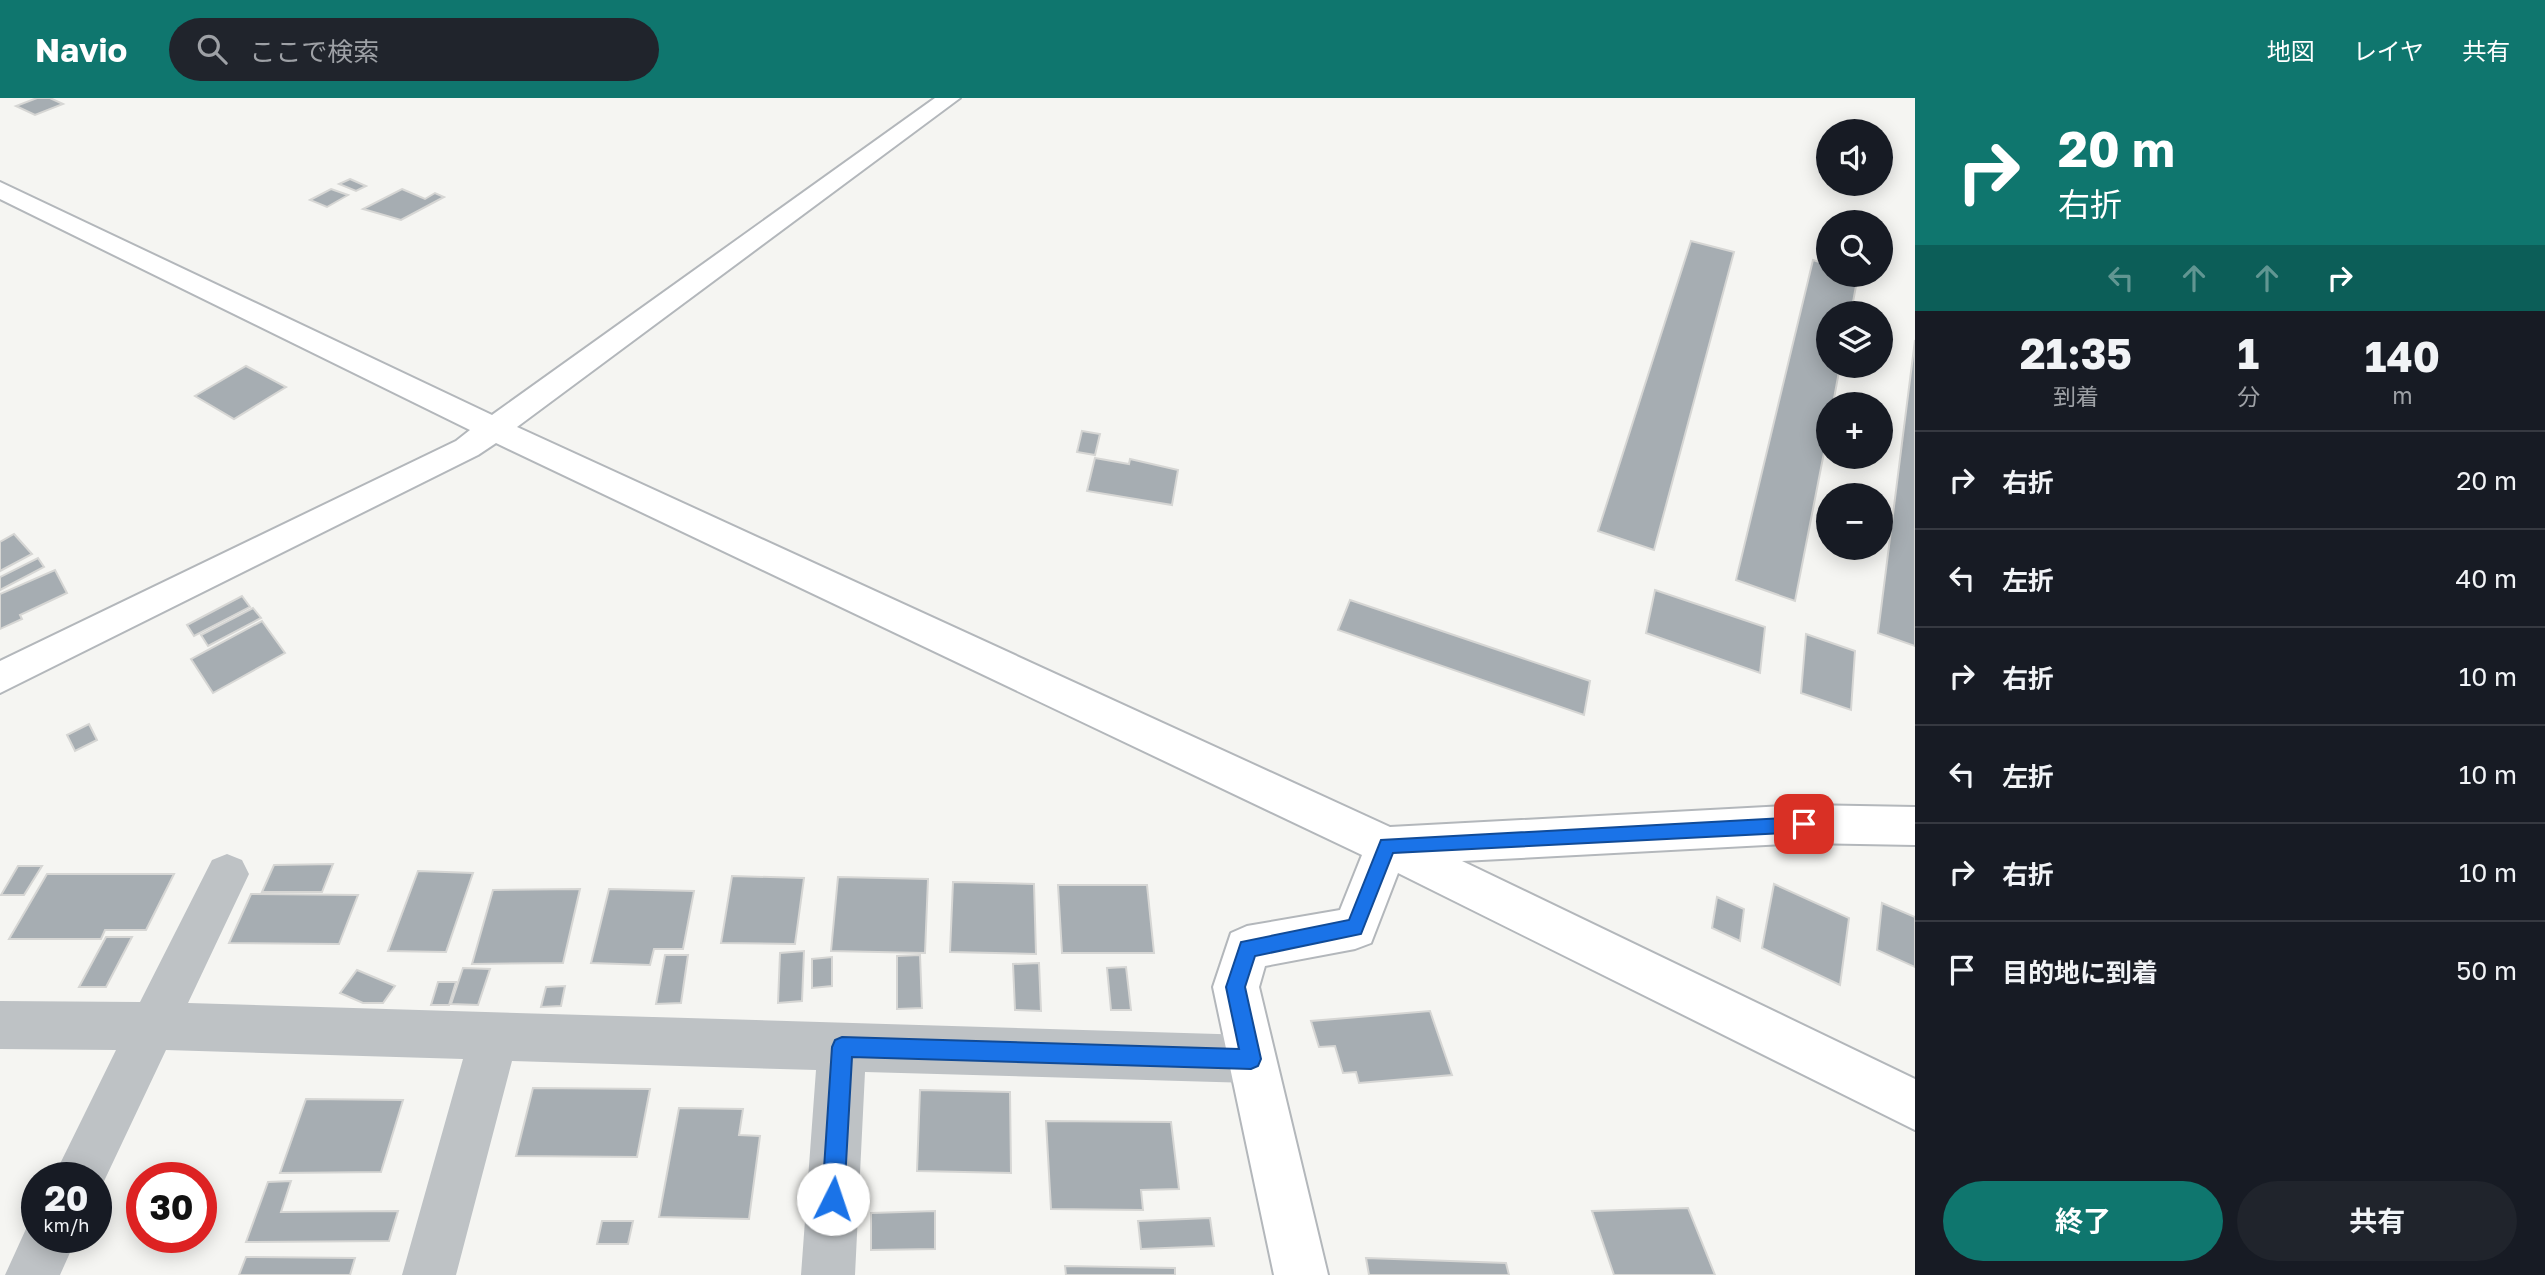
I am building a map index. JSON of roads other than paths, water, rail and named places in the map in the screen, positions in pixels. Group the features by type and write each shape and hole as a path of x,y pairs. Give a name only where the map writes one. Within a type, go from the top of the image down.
{"street":[{"path":"0,678 467,448 949,98"},
{"path":"0,189 494,429 1387,846 1915,1105"},
{"path":"1387,846 1804,824 1915,826"},
{"path":"1301,1275 1236,987 1247,948 1355,928 1387,846"},
{"path":"87,1162 227,874"},
{"path":"0,1025 153,1026 1251,1059"},
{"path":"429,1275 494,1036"},
{"path":"828,1275 842,1047"},
{"path":"32,1275 42,1253"}]}
